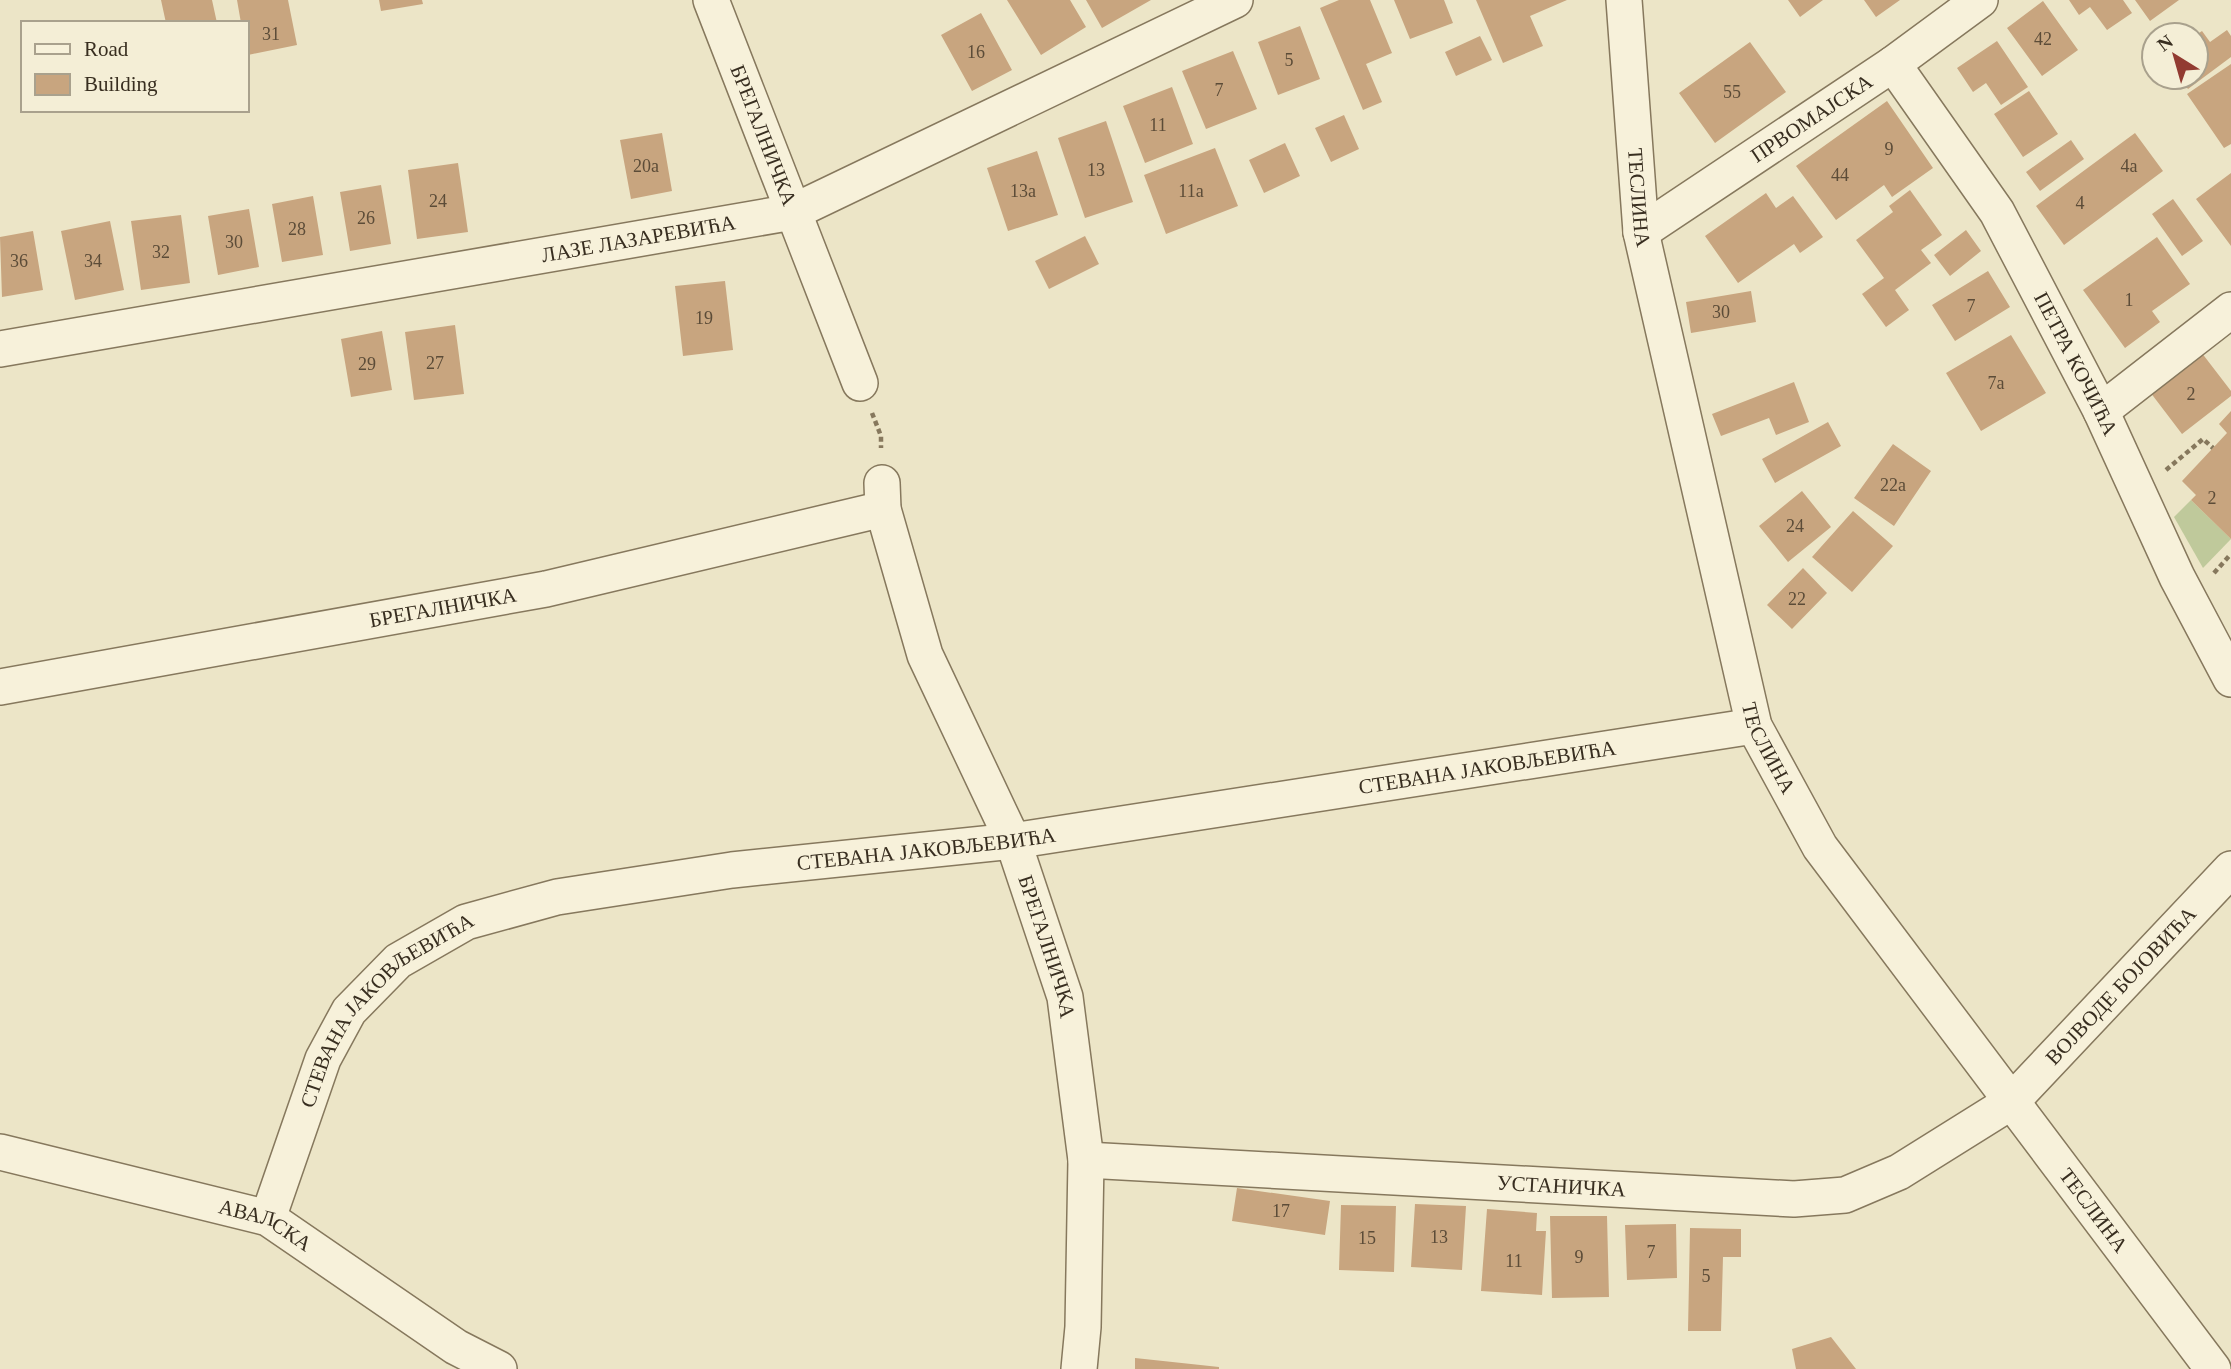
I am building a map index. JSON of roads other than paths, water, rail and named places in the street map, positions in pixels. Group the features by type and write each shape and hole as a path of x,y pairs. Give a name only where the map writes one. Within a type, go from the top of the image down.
{"street":[{"name":"БРЕГАЛНИЧКА","path":"710,0 860,383"},
{"name":"ЛАЗЕ ЛАЗАРЕВИЋА","path":"0,349 793,212 1235,0"},
{"name":"ТЕСЛИНА","path":"1624,0 1642,232 1754,726 1820,847 2213,1369"},
{"name":"ПРВОМАЈСКА","path":"1642,232 1892,64 1980,0"},
{"name":"ПЕТРА КОЧИЋА","path":"1892,64 1997,212 2101,411 2177,577 2231,679"},
{"path":"2101,411 2231,310"},
{"name":"БРЕГАЛНИЧКА","path":"0,687 546,589 882,496 925,655 1013,841 1065,997 1086,1160 1083,1327 1079,1369"},
{"name":"СТЕВАНА ЈАКОВЉЕВИЋА","path":"268,1218 323,1059 349,1011 398,961 466,922 557,897 732,870 1013,841 1754,726"},
{"name":"ВОЈВОДЕ БОЈОВИЋА","path":"2011,1102 2231,869"},
{"name":"УСТАНИЧКА","path":"1086,1160 1794,1199 1845,1195 1899,1172 2011,1102"},
{"name":"АВАЛСКА","path":"0,1152 268,1218 456,1347 499,1369"}]}
